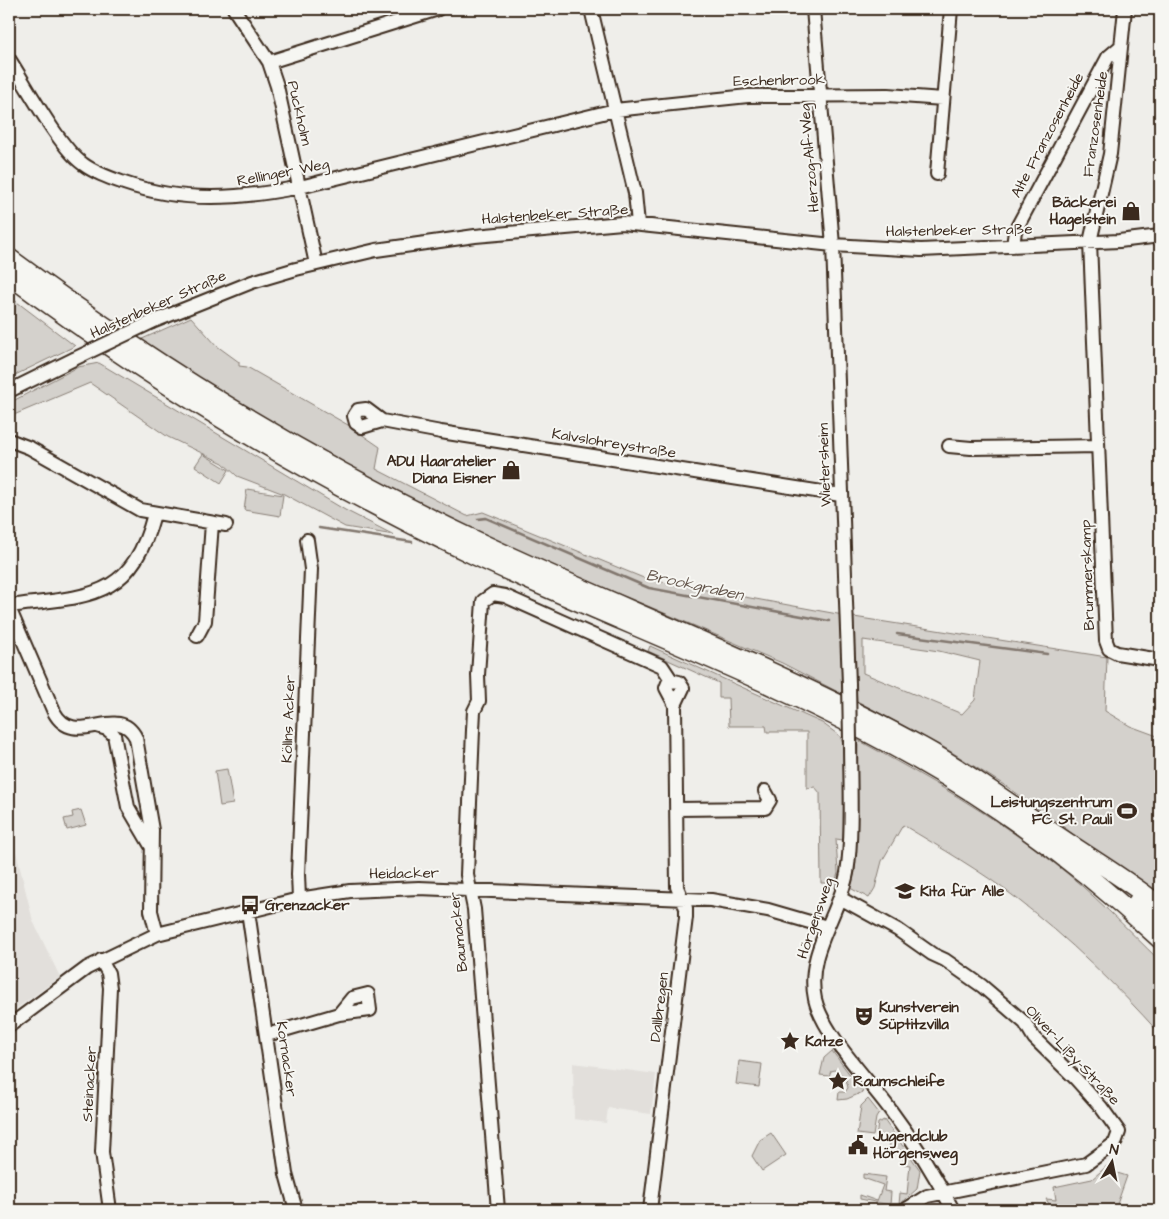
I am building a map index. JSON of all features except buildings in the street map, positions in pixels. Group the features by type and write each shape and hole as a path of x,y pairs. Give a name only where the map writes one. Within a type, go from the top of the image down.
{"highway":[{"path":"9,258 178,377 246,419 342,473 483,544 803,686 861,715 961,770 1061,838 1132,883 1160,906"},
{"path":"9,275 88,332 169,386 240,430 354,495 485,560 796,697 918,760 995,808 1052,848 1160,939"},
{"path":"1061,838 1160,921"}],"street":[{"name":"Puckholm","path":"234,9 270,62 279,94 316,264"},
{"path":"591,9 635,193 638,224"},
{"name":"Herzog-Alf-Weg","path":"813,9 833,245"},
{"path":"937,174 950,9"},
{"name":"Franzosenheide","path":"1090,242 1110,154 1125,9"},
{"path":"270,62 433,10"},
{"name":"Alte Franzosenheide","path":"1013,246 1015,231 1057,150 1108,57 1122,46"},
{"name":"Rellinger Weg","path":"9,59 75,157 82,164 102,175 136,187 208,198 266,194 300,187 615,110"},
{"name":"Eschenbrook","path":"615,110 719,98 888,95 943,99"},
{"name":"Halstenbeker Straße","path":"9,391 152,322 252,282 376,250 463,238 622,223 833,245 921,250 1090,242 1160,236"},
{"name":"Brummerskamp","path":"1090,242 1106,641 1109,649 1116,653 1160,660"},
{"name":"Wietersheim","path":"833,245 849,684"},
{"name":"Kalvslohreystraße","path":"382,421 841,495"},
{"path":"9,440 30,448 140,510 154,514 226,525"},
{"path":"949,446 971,448 1098,446"},
{"path":"154,514 139,555 124,577 88,595 9,607 57,719 64,725 75,728 108,723 122,724 130,728 136,738 152,830 151,911 156,934"},
{"path":"197,636 205,621 212,523"},
{"name":"Köllns Acker","path":"299,899 298,879 310,569 307,540"},
{"name":"Dallbregen","path":"489,595 505,596 643,656 662,666 672,681 666,690 675,705 676,887 686,908 686,917 650,1210"},
{"name":"Baumacker","path":"489,595 483,601 482,606 478,675 480,694 479,701 474,710 472,730 468,875 474,916 498,1210"},
{"name":"Hörgensweg","path":"849,684 848,863 840,898 827,927 814,973 815,1000 819,1012 834,1037 890,1109 954,1210"},
{"path":"97,726 111,732 115,738 128,807 152,846"},
{"path":"677,809 765,808 770,800 765,791"},
{"name":"Heidacker","path":"9,1026 101,960 156,934 299,899 350,891 385,888 470,890 711,900 768,910 827,927"},
{"name":"Oliver-Lißy-Straße","path":"840,898 898,930 982,986 1025,1023 1034,1038 1075,1078 1118,1129 1117,1140 1086,1164 926,1196 906,1210"},
{"name":"Kornacker","path":"248,911 286,1174 296,1210"},
{"name":"Steinacker","path":"101,960 108,973 110,988 102,1152 110,1210"},
{"path":"267,1035 339,1014"}],"shaded area":[{"path":"9,296 75,346 9,378"},
{"path":"191,317 217,346 239,362 239,366 247,367 348,425 380,447 376,469 467,516 483,512 646,579 854,617 1107,657 1105,711 1130,726 1160,737 1160,897 1012,790 945,748 857,701 855,672 846,662 842,671 842,694 782,663 537,559 424,506 322,452 210,386 140,340","holes":["863,640 939,651 980,661 975,700 962,714 863,673"]},
{"path":"99,363 345,510 394,535 345,527 284,494 237,476 223,463 168,437 90,383 9,417 9,403 78,367"},
{"path":"203,454 229,470 221,483 195,466"},
{"path":"247,489 283,495 280,516 244,510"},
{"path":"650,646 822,723 840,736 844,747 843,840 836,839 838,873 835,883 821,883 820,793 815,787 807,788 807,732 767,732 766,726 729,726 728,698 719,698 719,683 648,651"},
{"path":"858,740 934,783 1031,845 1068,874 1122,923 1160,961 1160,1034 1091,963 1036,914 989,878 903,825 882,861 875,888 869,898 850,888 855,872"},
{"path":"227,769 233,804 220,806 215,771"},
{"path":"81,810 86,825 67,830 64,819 73,817 72,812"},
{"path":"9,823 33,921 60,977 10,1013"},
{"path":"832,1051 863,1092 847,1099 838,1100 839,1092 845,1092 848,1088 846,1079 835,1070 831,1071 829,1076 820,1075 824,1058"},
{"path":"739,1061 762,1064 759,1087 736,1084"},
{"path":"573,1063 656,1074 651,1114 608,1108 606,1123 574,1119"},
{"path":"868,1099 879,1113 876,1118 873,1136 857,1134 861,1106"},
{"path":"884,1120 920,1170 917,1189 899,1205 900,1193 907,1194 910,1165 903,1164 905,1151 889,1149 890,1139 876,1137 878,1123"},
{"path":"771,1133 786,1155 762,1171 752,1156 760,1140"},
{"path":"1107,1166 1114,1172 1127,1176 1115,1210 1053,1210 1046,1199 1056,1200 1054,1187 1092,1179"},
{"path":"863,1174 886,1177 884,1191 891,1192 890,1205 860,1199 860,1195 877,1201 883,1185 863,1178"}],"waterway":[{"name":"Brookgraben","path":"478,519 486,518 649,588 829,621"},
{"name":"Brookgraben","path":"319,528 412,542"},
{"name":"Brookgraben","path":"897,634 1047,654"}],"place":[{"name":"Bäckerei Hagelstein","path":"1131,211"},
{"name":"ADU Haaratelier Diana Eisner","path":"511,470"},
{"name":"Leistungszentrum FC St. Pauli","path":"1127,811"},
{"name":"Kita für Alle","path":"905,891"},
{"name":"Grenzacker","path":"250,905"},
{"name":"Kunstverein Süptitzvilla","path":"864,1016"},
{"name":"Katze","path":"790,1041"},
{"name":"Raumschleife","path":"838,1081"},
{"name":"Jugendclub Hörgensweg","path":"858,1145"}]}
